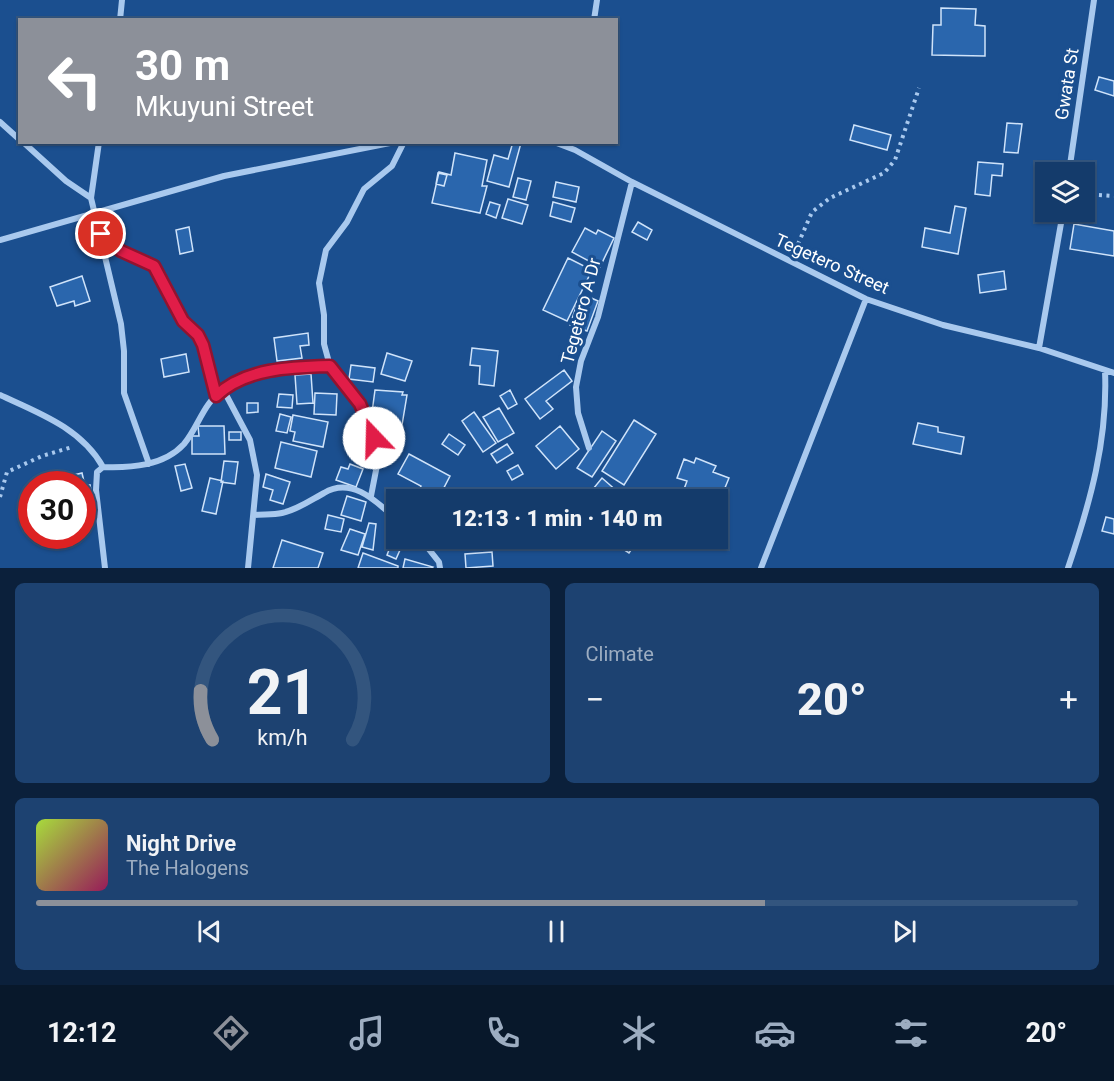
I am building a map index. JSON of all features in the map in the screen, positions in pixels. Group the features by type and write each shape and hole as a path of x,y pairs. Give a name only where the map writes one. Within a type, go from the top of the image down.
{"street":[{"path":"120,18 122,0"},
{"path":"594,18 597,0"},
{"name":"Gwata St","path":"1070,162 1094,0"},
{"path":"0,122 18,138"},
{"path":"24,144 66,181 91,198"},
{"path":"99,144 91,198 121,324 124,351 124,393 149,464"},
{"path":"0,240 224,176 385,144"},
{"path":"371,496 378,460 374,438 360,404 330,366 324,337 324,315 319,283 326,250 346,222 364,189 392,166 403,144"},
{"name":"Tegetero Street","path":"576,146 632,182 791,264 866,299 943,325 1039,348 1114,372"},
{"name":"Tegetero A Dr","path":"589,448 578,413 576,387 581,361 598,317 632,182"},
{"path":"1039,348 1060,222"},
{"path":"101,234 121,251 154,266 183,321 198,335 203,345 216,396"},
{"path":"761,568 866,299"},
{"path":"103,467 149,464 169,456 184,443 205,407 223,389 245,377 300,367 330,366"},
{"path":"1068,568 1086,515 1102,446 1106,405 1105,371"},
{"path":"223,389 250,440 257,475 248,568"},
{"path":"0,395 41,414 87,443 103,467"},
{"path":"103,467 95,478 105,568"},
{"path":"254,515 283,513 302,506 328,490 346,487 371,496 386,510"},
{"path":"429,549 439,562 440,568"}],"path":[{"path":"791,264 801,231 812,212 830,198 884,173 896,160 919,88"},
{"path":"1095,195 1114,196"},
{"path":"0,496 8,472 42,456 87,443"}],"building":[{"path":"941,8 976,9 975,25 985,26 985,56 932,55 933,25 941,25"},
{"path":"1099,77 1114,81 1114,96 1095,90"},
{"path":"1007,123 1022,124 1018,153 1004,152"},
{"path":"854,125 891,135 887,150 850,140"},
{"path":"512,144 521,144 509,187 487,181 494,155 508,159"},
{"path":"455,153 487,160 482,186 487,186 480,213 432,203 439,172 451,175"},
{"path":"978,162 1003,164 1002,176 992,175 990,196 975,194"},
{"path":"438,173 447,175 444,186 436,184"},
{"path":"518,178 531,181 526,200 513,197"},
{"path":"556,182 579,187 576,202 553,197"},
{"path":"508,199 528,205 522,224 502,218"},
{"path":"490,202 500,205 496,218 486,214"},
{"path":"553,202 575,208 571,222 550,216"},
{"path":"955,206 966,208 958,254 922,247 925,228 950,233"},
{"path":"638,222 652,230 647,240 632,232"},
{"path":"1074,224 1114,231 1114,256 1070,249"},
{"path":"189,227 193,251 180,254 176,230"},
{"path":"585,228 596,234 598,230 614,238 600,267 572,252"},
{"path":"568,258 592,270 567,321 543,310"},
{"path":"1004,271 1006,289 980,293 978,275"},
{"path":"82,276 90,301 75,306 74,301 57,306 50,287"},
{"path":"589,297 598,301 587,331 570,325 577,304 585,307"},
{"path":"308,333 309,345 300,346 302,358 277,361 274,338"},
{"path":"472,348 498,351 494,386 479,384 480,366 470,365"},
{"path":"387,353 412,361 405,381 381,374"},
{"path":"186,354 189,372 164,377 161,359"},
{"path":"351,365 375,368 373,382 349,379"},
{"path":"564,370 572,381 546,401 553,409 540,419 525,399"},
{"path":"311,374 313,403 297,404 295,375"},
{"path":"375,390 403,392 402,395 407,395 401,431 382,428 384,422 371,420"},
{"path":"510,390 517,404 508,409 500,396"},
{"path":"315,393 337,394 336,415 314,414"},
{"path":"279,394 293,395 292,408 277,407"},
{"path":"247,403 258,403 258,412 247,413"},
{"path":"499,408 514,433 498,442 483,417"},
{"path":"474,412 496,443 483,452 462,421"},
{"path":"280,414 291,417 287,433 276,431"},
{"path":"293,415 328,422 323,447 293,441 295,432 290,431"},
{"path":"634,420 656,434 624,485 602,471"},
{"path":"918,423 938,427 938,432 964,437 961,454 913,444"},
{"path":"198,426 224,426 225,454 192,454 192,436 199,436"},
{"path":"560,426 579,449 556,469 536,446"},
{"path":"602,431 616,441 592,477 577,468"},
{"path":"229,432 241,432 241,440 229,440"},
{"path":"449,434 465,445 458,455 442,444"},
{"path":"281,442 317,451 311,477 275,468"},
{"path":"507,444 513,453 497,463 491,454"},
{"path":"409,454 450,476 443,489 420,489 421,486 398,474"},
{"path":"696,458 716,466 713,472 729,478 724,489 684,489 687,481 677,478 684,459 694,463"},
{"path":"224,461 238,462 235,484 221,482"},
{"path":"185,464 192,488 181,491 175,466"},
{"path":"350,464 363,469 356,487 336,480 341,467 348,469"},
{"path":"518,465 523,474 512,480 507,471"},
{"path":"266,474 290,482 283,504 270,500 273,490 263,487"},
{"path":"210,478 223,481 216,514 202,511"},
{"path":"602,478 615,489 593,489"},
{"path":"347,496 366,502 361,521 341,515"},
{"path":"328,515 344,519 341,532 325,529"},
{"path":"1106,517 1114,519 1114,534 1102,531"},
{"path":"369,523 376,524 373,550 362,547"},
{"path":"350,529 365,534 358,555 341,550"},
{"path":"282,540 323,553 318,568 273,568"},
{"path":"389,549 400,549 396,559 387,555"},
{"path":"492,552 493,566 466,568 465,554"},
{"path":"363,553 398,566 398,568 358,568"},
{"path":"405,559 433,567 403,568"}],"route":[{"path":"101,234 121,251 154,266 183,321 198,335 203,345 216,396 223,389 245,377 300,367 330,366 360,404 374,438"}]}
